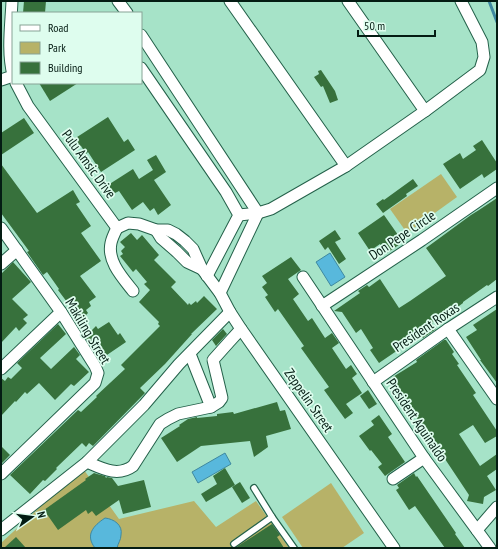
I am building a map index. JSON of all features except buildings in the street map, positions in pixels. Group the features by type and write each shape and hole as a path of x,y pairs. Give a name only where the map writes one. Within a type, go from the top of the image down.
{"street":[{"path":"12,1 10,47 12,70"},
{"path":"116,12 118,1"},
{"path":"118,1 126,12"},
{"path":"230,1 346,166"},
{"path":"348,1 425,111"},
{"path":"239,215 258,213 270,209 346,166 425,111 480,70 484,57 482,42 461,1"},
{"path":"142,37 258,213"},
{"path":"142,69 226,192 239,215"},
{"path":"1,80 12,75"},
{"name":"Pulu Amsic Drive","path":"17,84 28,106 117,228"},
{"name":"Don Pepe Circle","path":"322,306 497,188"},
{"path":"220,293 258,213"},
{"path":"205,272 227,238 239,215"},
{"name":"Zeppelin Street","path":"117,228 128,223 139,224 156,230 168,230 176,234 193,249 205,272 220,293 241,329 394,548"},
{"name":"Makiling Street","path":"1,228 61,312 95,366 98,374 95,383 1,474"},
{"path":"117,228 111,242 111,257 121,275 133,291"},
{"path":"227,238 244,243"},
{"path":"1,264 17,250"},
{"name":"President Aguinaldo","path":"303,277 424,458 490,548"},
{"name":"President Roxas","path":"372,382 497,297"},
{"path":"1,369 61,312"},
{"path":"1,530 87,462 144,405 179,364 230,312"},
{"path":"87,462 112,471 120,472 128,470 133,466 160,424 178,414 211,407 219,402 222,398 213,360 241,329"},
{"path":"448,329 497,399"},
{"path":"190,354 211,407"},
{"path":"393,478 424,458"},
{"path":"477,530 497,507"}],"lane":[{"path":"254,488 294,548"},
{"path":"234,544 272,517"}],"green space":[{"path":"441,174 457,197 407,233 390,209"},
{"path":"84,470 119,519 194,501 216,527 256,501 289,548 1,548 1,543 51,497"},
{"path":"331,483 364,533 342,548 303,548 282,517"}],"water":[{"path":"330,253 345,277 331,286 316,262"},
{"path":"225,453 231,464 198,483 192,472"},
{"path":"105,518 115,521 121,528 121,537 117,548 95,548 92,543 92,531 97,524"}],"waterway":[{"path":"489,1 497,22"}]}
